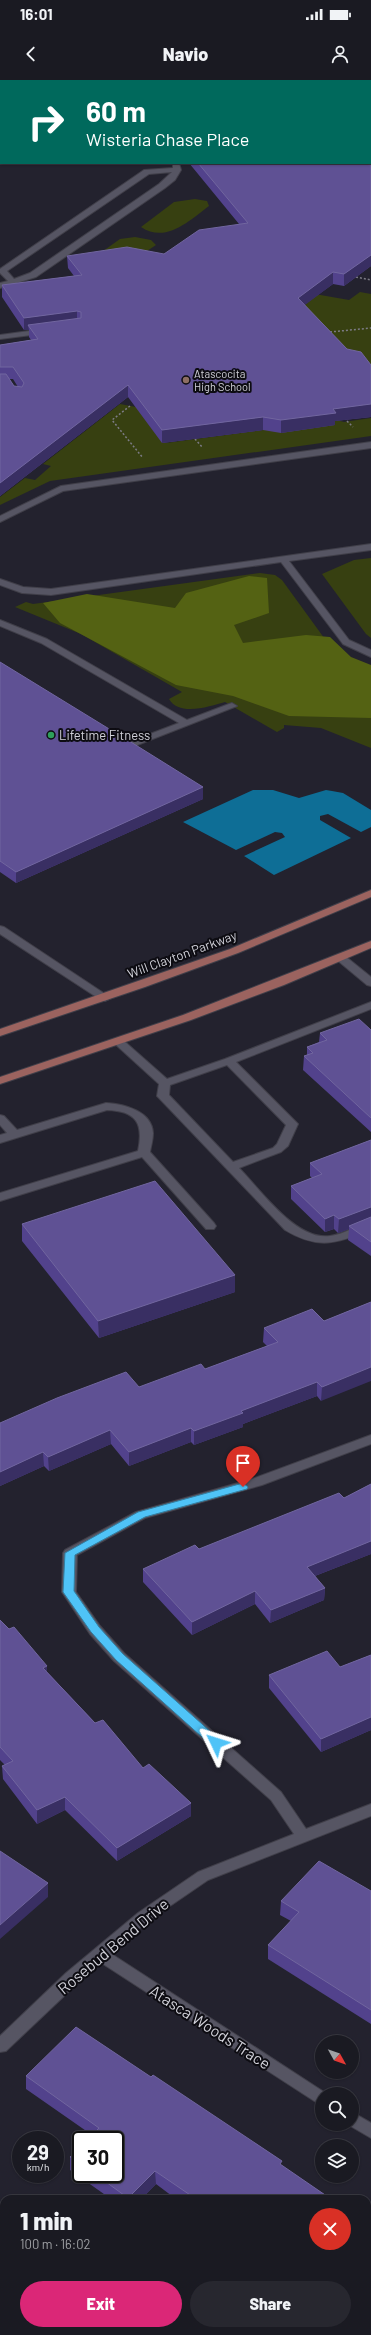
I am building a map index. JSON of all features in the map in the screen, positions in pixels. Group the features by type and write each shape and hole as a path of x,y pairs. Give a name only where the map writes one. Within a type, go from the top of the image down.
{"main road":[{"name":"Will Clayton Parkway","path":"0,1032 105,998 234,950 371,893"},
{"path":"0,1081 120,1043 237,1000 341,958 371,944"}],"street":[{"path":"0,286 33,275 162,186 172,178 176,166"},
{"path":"13,282 2,271 147,172 176,166"},
{"path":"0,337 54,330"},
{"path":"0,519 61,489 371,445"},
{"path":"0,582 22,590 51,592 371,547"},
{"path":"284,560 346,642 371,654"},
{"path":"0,623 44,641 186,724"},
{"path":"124,747 232,706"},
{"path":"0,929 105,998"},
{"path":"341,958 371,982"},
{"path":"165,1084 229,1061 371,1005"},
{"path":"120,1043 165,1084"},
{"path":"229,1061 292,1124 282,1146 277,1150 231,1167"},
{"path":"165,1084 163,1096 289,1227 301,1236 313,1240 331,1242 371,1225"},
{"path":"0,1139 106,1106 114,1106 135,1114 144,1122 147,1131 144,1153 210,1226"},
{"path":"0,1118 14,1134"},
{"path":"0,1197 144,1153"},
{"path":"302,1835 276,1796 119,1657 95,1630 69,1592 70,1553 141,1515 216,1495 257,1482 371,1439"},
{"name":"Rosebud Bend Drive","path":"0,2046 99,1954 143,1917 203,1876 302,1835 371,1810"},
{"name":"Atasca Woods Trace","path":"99,1954 315,2094"},
{"path":"359,2123 371,2131"}],"path":[{"path":"356,277 371,280"},
{"path":"330,332 371,328"},
{"path":"130,406 112,420 146,462"}],"green space":[{"path":"195,199 207,201 209,206 177,228 168,232 160,233 150,232 141,227 174,202"},
{"path":"135,237 151,240 156,245 138,257 82,266 120,239"},
{"path":"360,292 371,294 371,368 358,360 292,298 309,293 349,300"},
{"path":"120,404 136,407 161,441 166,443 271,429 329,418 344,422 371,418 371,436 50,481 0,505 0,497 25,478 35,480 51,466 43,464"},
{"path":"371,558 371,638 366,634 322,574 354,560"},
{"path":"260,573 275,575 282,580 335,653 371,668 371,748 321,728 284,725 284,728 277,732 225,702 204,708 180,708 169,699 182,692 81,634 15,607 26,602 33,604"},
{"path":"249,576 267,578 269,613 234,625 243,643 306,635 330,637 351,657 371,665 371,718 289,716 233,696 176,685 60,623 43,603 87,594 175,608 186,593"}],"water":[{"path":"253,790 273,790 299,798 326,790 343,793 371,810 371,827 361,832 328,814 320,816 320,820 351,838 274,875 244,856 285,837 282,833 275,832 236,850 183,822"}],"building":[{"path":"199,164 371,164 371,255 344,274 333,272 298,298 347,349 361,352 371,365 371,404 333,409 336,413 281,420 263,417 162,430 128,385 0,483 0,374 6,374 14,386 22,387 24,383 13,367 0,367 0,345 38,339 28,325 81,318 81,312 77,311 24,318 2,285 82,275 67,256 127,247 164,254 199,230 248,223"},
{"name":"Lifetime Fitness","path":"0,662 119,735 120,739 126,739 203,787 16,872 0,861"},
{"path":"359,1019 371,1030 371,1118 304,1056 313,1053 307,1047 327,1040 320,1033"},
{"path":"371,1140 371,1207 339,1219 334,1215 325,1219 291,1186 322,1174 310,1163"},
{"path":"155,1181 235,1275 98,1321 22,1224"},
{"path":"371,1217 371,1242 349,1226"},
{"path":"371,1302 371,1367 322,1387 317,1382 241,1411 243,1413 194,1431 191,1428 129,1452 110,1430 48,1457 43,1452 0,1472 0,1423 57,1398 126,1372 139,1387 201,1364 205,1369 278,1342 264,1328 312,1309 324,1321"},
{"path":"371,1484 371,1541 307,1567 325,1588 271,1610 255,1591 192,1622 143,1569 195,1545 199,1549 339,1493 344,1498"},
{"path":"0,1620 9,1629 14,1627 47,1666 43,1668 95,1723 103,1720 143,1768 149,1764 191,1803 117,1848 65,1797 37,1810 2,1766 13,1761 0,1747"},
{"path":"327,1651 340,1667 371,1655 371,1717 321,1739 269,1675"},
{"path":"0,1851 48,1883 0,1925"},
{"path":"319,1861 371,1891 371,2010 268,1945 299,1912 281,1901"},
{"path":"76,2027 151,2077 153,2075 282,2161 280,2164 325,2195 190,2195 155,2171 131,2195 124,2195 107,2183 124,2183 124,2131 96,2131 99,2128 26,2076"}],"place":[{"name":"Atascocita High School","path":"186,380"},
{"name":"Lifetime Fitness","path":"51,735"}],"route":[{"path":"216,1743 119,1657 95,1630 69,1592 70,1553 141,1515 243,1487"}]}
